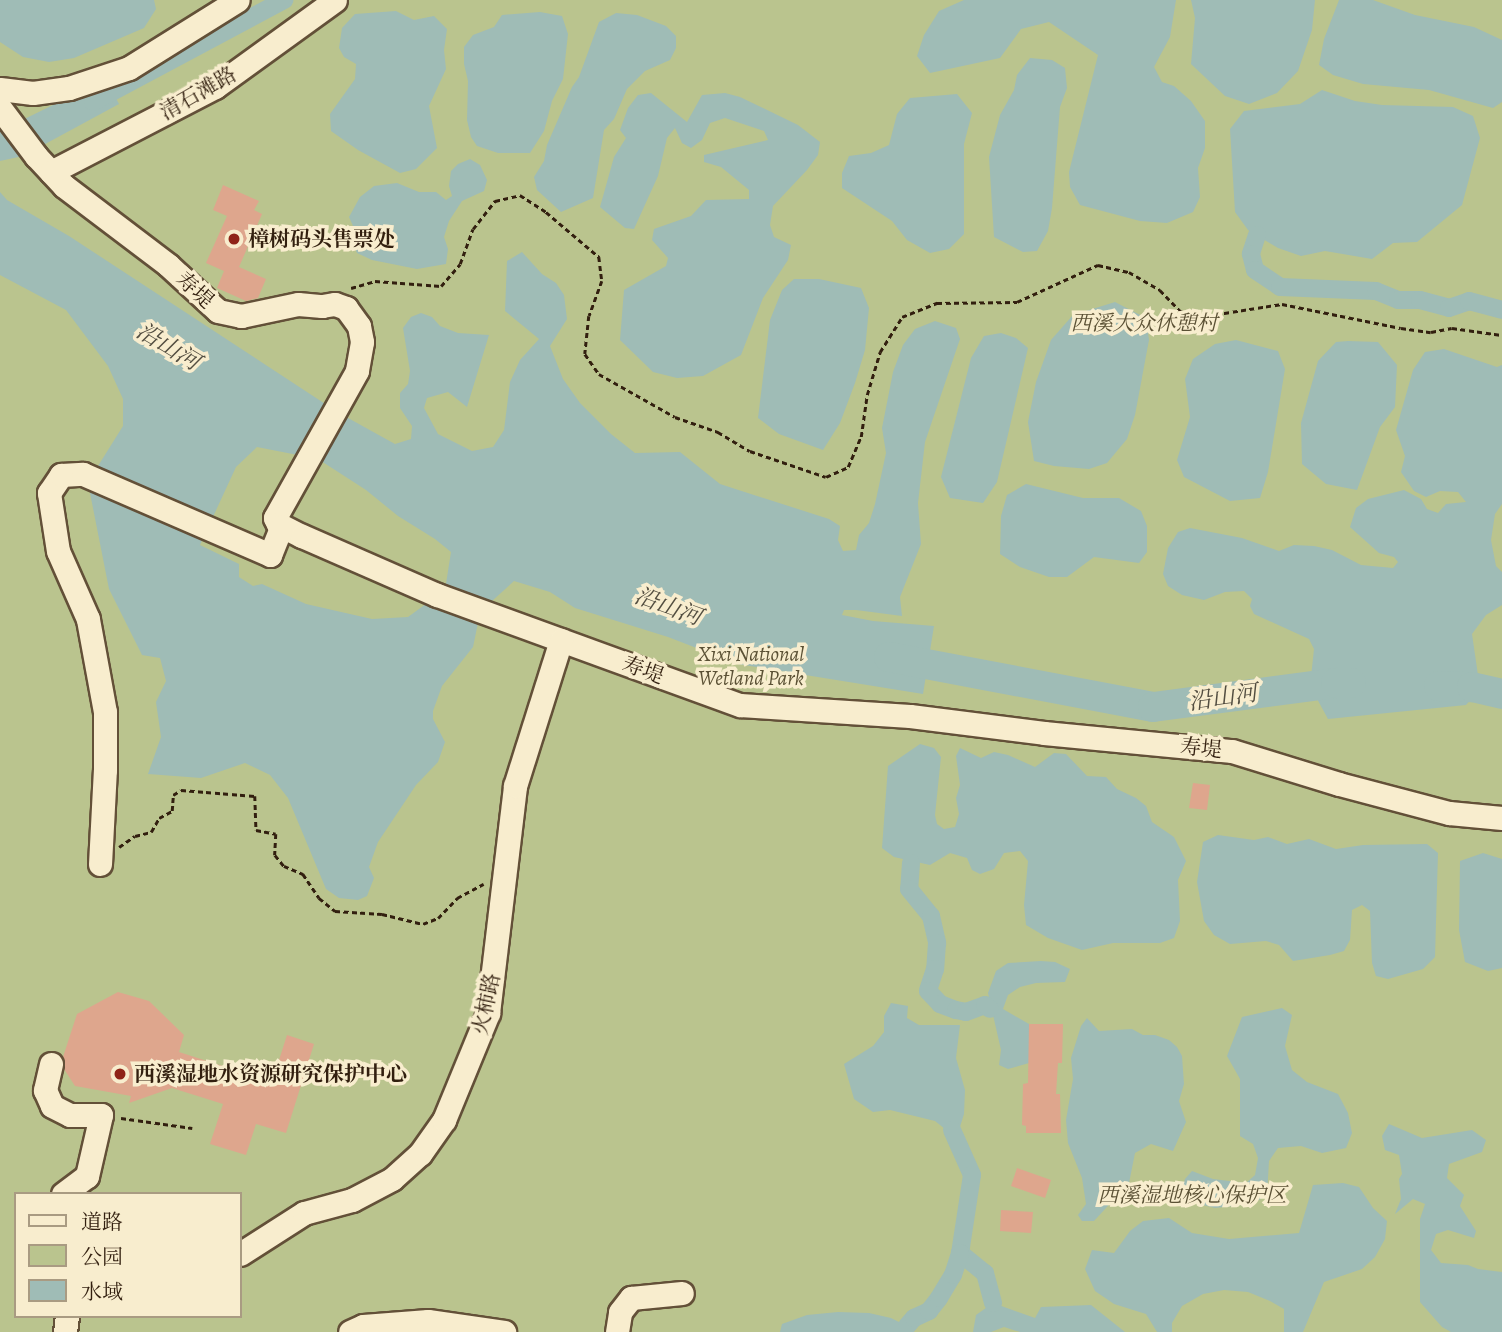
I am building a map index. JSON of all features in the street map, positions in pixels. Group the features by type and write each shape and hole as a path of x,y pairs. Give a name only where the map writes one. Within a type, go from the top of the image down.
{"street":[{"path":"0,89 33,93 69,88 129,68 238,0"},
{"name":"清石滩路","path":"43,164 215,86 335,0"},
{"name":"寿堤","path":"0,109 64,186 168,265 218,311 242,316 299,304 335,304"},
{"path":"100,864 106,770 105,712 88,619 58,551 50,493 61,475 83,474 270,555 282,526 275,518 357,371 362,342 359,326 346,307 335,304"},
{"name":"寿堤","path":"282,526 438,595 740,705 910,716 1044,733 1232,751 1339,784 1449,813 1502,818"},
{"name":"火柿路","path":"242,1253 304,1213 352,1200 392,1179 420,1154 444,1120 488,1013 515,786 561,640"},
{"path":"51,1063 45,1090 52,1106 70,1115 101,1115 87,1176 66,1192"},
{"path":"617,1332 620,1312 631,1298 682,1293"},
{"path":"350,1332 363,1326 428,1321 503,1332"}],"path":[{"path":"335,304 354,286 375,281 441,286 460,264 473,229 495,201 520,195 546,212 599,257 602,282 589,316 585,354 599,374 674,417 718,432 750,451 827,477 848,467 861,437 867,395 880,352 902,317 937,303 1017,302 1098,265 1129,272 1160,290 1180,311 1199,317 1282,304 1401,328 1431,332 1452,328 1502,335"},
{"path":"100,864 135,836 151,832 159,818 172,811 173,796 181,790 255,796 256,830 276,834 275,855 284,866 303,874 319,898 335,911 382,914 423,924 438,918 457,898 478,884 504,884"},
{"path":"101,1115 192,1128"}],"green space":[{"name":"Xixi National Wetland Park","path":"0,0 1502,0 1502,1332 0,1332"}],"water":[{"path":"0,0 154,0 156,9 144,28 74,58 49,62 23,57 0,42"},
{"path":"964,0 1176,0 1170,37 1154,67 1162,82 1174,86 1191,101 1205,121 1205,148 1198,168 1200,197 1193,212 1167,223 1140,221 1080,205 1070,187 1069,172 1098,55 1049,22 1021,29 1000,58 930,73 917,56 924,35 939,11"},
{"path":"1191,0 1315,0 1312,30 1298,71 1277,93 1249,104 1225,96 1191,64 1195,18"},
{"path":"1339,0 1373,0 1415,15 1474,27 1502,40 1502,102 1493,108 1429,90 1363,84 1333,75 1319,65 1324,39"},
{"path":"396,11 414,20 434,16 447,29 444,50 446,69 429,106 437,148 416,169 400,173 358,150 331,131 330,114 355,79 356,64 344,57 339,48 342,28 355,14"},
{"path":"540,12 562,16 568,34 563,79 552,101 544,131 530,153 498,153 477,146 471,137 467,120 468,81 464,47 473,35 494,27 502,15"},
{"path":"616,13 637,15 666,26 676,36 676,48 670,60 645,71 627,89 614,119 604,130 593,198 561,212 537,190 534,177 544,161 547,145 579,77 599,22"},
{"path":"1030,58 1052,60 1065,68 1067,88 1060,107 1048,231 1037,251 1023,252 994,237 989,157 1000,115 1014,90 1017,75"},
{"path":"106,79 119,104 23,156 0,161 0,131"},
{"path":"1322,90 1355,101 1382,105 1453,107 1473,116 1480,138 1462,205 1417,242 1393,243 1372,259 1325,251 1301,256 1278,248 1248,230 1235,212 1230,129 1244,111 1300,104"},
{"path":"651,93 687,122 702,95 725,93 740,97 798,125 820,142 818,155 807,170 773,206 770,225 774,237 791,245 788,260 763,298 741,355 703,376 677,378 653,372 620,340 624,290 666,266 668,258 652,240 654,229 691,216 706,200 749,199 749,190 721,167 704,162 704,155 768,140 764,131 725,118 710,123 702,140 691,148 682,143 675,128 667,138 658,176 634,229 625,228 600,207 614,157 626,138 620,130 628,108 638,95"},
{"path":"957,94 972,113 964,144 964,234 949,249 930,253 907,240 892,221 842,188 842,173 849,156 871,153 889,145 897,114 910,98"},
{"path":"470,159 480,165 487,180 484,191 462,201 449,221 444,237 448,249 446,264 417,269 372,260 357,253 351,240 353,226 349,217 360,197 374,186 397,183 419,192 436,192 446,200 452,196 449,186 451,171 458,164"},
{"path":"0,192 7,200 69,236 339,413 395,444 411,439 412,426 400,408 400,393 408,384 410,371 403,328 411,317 421,313 432,317 440,326 458,333 489,335 467,407 448,392 427,398 424,408 438,434 472,451 493,447 504,430 510,382 520,360 539,339 505,311 507,261 522,252 542,274 556,283 564,295 567,319 550,346 563,379 580,403 611,434 635,453 680,452 720,484 829,519 840,526 838,540 843,551 856,550 859,535 869,523 875,504 886,453 882,428 893,372 903,345 915,329 935,321 956,328 960,339 925,442 918,503 921,544 900,597 902,616 856,610 844,610 842,615 873,621 934,626 923,694 738,664 668,637 575,608 550,592 514,581 492,601 486,601 490,613 478,623 473,647 442,686 433,711 433,719 445,742 438,762 416,785 378,842 369,867 374,878 367,896 358,900 339,898 326,889 288,798 270,775 245,763 201,778 148,774 161,737 156,702 166,681 160,658 142,655 109,589 90,493 98,466 123,426 123,399 108,366 66,310 0,275","holes":["257,447 318,459 366,490 398,516 451,552 445,590 408,617 372,619 306,604 262,584 253,586 239,577 239,564 200,545 236,467"]},
{"path":"794,279 819,279 861,288 869,308 865,350 855,383 840,423 823,450 779,434 758,418 770,320 782,290"},
{"path":"1115,302 1146,318 1149,340 1135,415 1127,439 1107,463 1089,469 1034,461 1028,422 1036,382 1051,340 1073,315"},
{"path":"1001,333 1016,338 1028,348 997,482 983,503 950,498 941,477 971,358 984,336"},
{"path":"1236,340 1278,351 1285,369 1268,472 1260,498 1230,501 1184,477 1177,460 1190,417 1185,379 1193,359 1215,344"},
{"path":"1336,342 1378,342 1397,365 1395,407 1380,427 1357,490 1326,484 1302,464 1301,423 1318,361"},
{"path":"1444,349 1497,367 1502,365 1502,504 1495,514 1491,540 1496,566 1502,572 1502,605 1486,615 1472,634 1480,689 1466,705 1328,719 1310,686 1314,649 1309,639 1254,614 1250,606 1252,599 1244,591 1225,592 1204,600 1182,595 1168,586 1163,574 1168,548 1178,532 1190,528 1242,538 1279,551 1294,545 1314,546 1332,550 1361,565 1393,568 1398,562 1394,557 1379,553 1350,527 1356,508 1368,499 1404,490 1421,499 1427,509 1438,513 1446,504 1466,502 1458,492 1440,491 1426,497 1414,491 1401,472 1405,456 1396,430 1413,370 1425,352"},
{"path":"1026,484 1083,498 1119,498 1141,511 1147,526 1147,552 1139,563 1094,557 1067,577 1049,577 1020,567 1000,554 1001,516 1007,495"},
{"path":"920,744 934,748 941,757 935,815 937,824 944,829 955,827 959,814 956,798 960,785 956,756 960,748 981,758 994,752 1008,755 1035,767 1054,753 1066,754 1087,776 1106,777 1117,789 1136,798 1146,806 1152,822 1174,837 1186,861 1178,880 1180,921 1174,938 1160,943 1113,943 1082,950 1048,938 1026,925 1024,905 1028,861 1020,851 1004,853 994,869 980,874 972,870 967,858 950,853 930,865 894,857 882,848 888,766"},
{"path":"1218,835 1254,840 1268,837 1287,844 1309,839 1336,849 1363,845 1427,844 1438,853 1435,957 1423,969 1388,979 1376,976 1372,963 1370,911 1362,905 1352,910 1350,940 1344,951 1293,961 1279,945 1266,941 1230,944 1214,935 1204,921 1197,882 1203,842"},
{"path":"1483,853 1502,859 1502,968 1488,971 1465,962 1459,930 1460,861"},
{"path":"1055,962 1070,969 1065,982 1036,983 1020,987 1008,995 1003,1009 1029,1024 1029,1063 1008,1069 999,1065 1001,1050 988,993 996,971 1008,963"},
{"path":"891,1003 908,1006 907,1018 919,1025 960,1025 956,1058 965,1090 964,1114 959,1130 945,1129 935,1121 890,1110 873,1112 854,1099 844,1064 873,1046 884,1032 884,1016"},
{"path":"1282,1008 1292,1015 1285,1046 1292,1070 1307,1082 1338,1094 1348,1113 1352,1133 1346,1148 1322,1153 1301,1146 1278,1148 1269,1161 1267,1196 1250,1204 1215,1208 1179,1199 1185,1179 1192,1171 1213,1179 1246,1183 1255,1175 1258,1158 1253,1144 1240,1136 1240,1079 1227,1056 1242,1017"},
{"path":"1087,1018 1099,1031 1132,1029 1143,1035 1155,1035 1169,1040 1177,1047 1182,1056 1184,1084 1179,1101 1186,1122 1173,1151 1151,1144 1135,1153 1129,1183 1094,1221 1082,1221 1078,1215 1086,1204 1082,1178 1068,1143 1066,1120 1073,1079 1071,1058 1081,1026"},
{"path":"1389,1124 1422,1138 1472,1130 1486,1140 1482,1152 1449,1164 1447,1178 1464,1195 1460,1206 1476,1231 1474,1238 1448,1230 1436,1234 1431,1250 1441,1263 1502,1272 1502,1332 1451,1332 1442,1327 1420,1302 1420,1219 1425,1204 1413,1199 1395,1214 1401,1199 1399,1179 1402,1174 1399,1155 1385,1150 1382,1136"},
{"path":"1343,1183 1359,1187 1373,1208 1387,1221 1385,1239 1375,1257 1362,1269 1324,1282 1303,1332 1284,1332 1284,1309 1270,1301 1248,1292 1224,1290 1203,1294 1182,1306 1172,1323 1172,1332 1157,1332 1146,1314 1114,1304 1095,1291 1085,1269 1092,1250 1114,1253 1130,1231 1143,1221 1169,1218 1192,1233 1229,1239 1299,1233 1313,1185"},
{"path":"993,1303 1035,1318 1041,1307 1091,1305 1125,1332 1020,1332 1004,1327 991,1332 973,1332 976,1315"},
{"path":"869,1313 891,1318 907,1326 909,1332 780,1332 782,1324 807,1315"}],"building":[{"name":"樟树码头售票处","path":"223,185 259,201 254,210 262,214 239,267 266,279 258,298 246,301 217,288 224,271 206,263 227,216 213,210"},
{"path":"1193,783 1210,785 1207,810 1189,808"},
{"path":"118,992 149,1001 184,1035 179,1052 272,1082 287,1035 314,1044 286,1133 256,1124 246,1155 210,1144 223,1104 172,1088 129,1103 131,1096 75,1086 64,1069 63,1057 77,1014"},
{"path":"1029,1024 1063,1024 1062,1063 1058,1063 1056,1094 1060,1094 1061,1133 1026,1133 1026,1126 1022,1125 1023,1084 1028,1083"},
{"path":"1017,1168 1051,1180 1045,1198 1011,1186"},
{"path":"1001,1210 1033,1212 1031,1233 1000,1231"}],"waterway":[{"path":"93,102 284,0"},
{"path":"1257,235 1251,254 1255,270 1280,287 1376,291 1398,300 1420,300 1449,308 1469,301 1502,310"},
{"name":"沿山河","path":"889,657 1153,707 1351,683"},
{"name":"沿山河","path":"1439,686 1472,687 1502,694"},
{"path":"911,863 909,889 931,916 937,943 935,969 928,991 940,1004 956,1010 966,1012 985,1005 990,1009"},
{"path":"952,1130 972,1175 960,1253 985,1273 993,1303"},
{"path":"907,1326 914,1318 929,1311 939,1298 953,1275 960,1253"}],"place":[{"name":"樟树码头售票处","path":"234,239"},
{"name":"西溪湿地水资源研究保护中心","path":"120,1074"}],"park label":[{"name":"西溪大众休憩村","path":"1144,323"},
{"name":"西溪湿地核心保护区","path":"1192,1195"}]}
